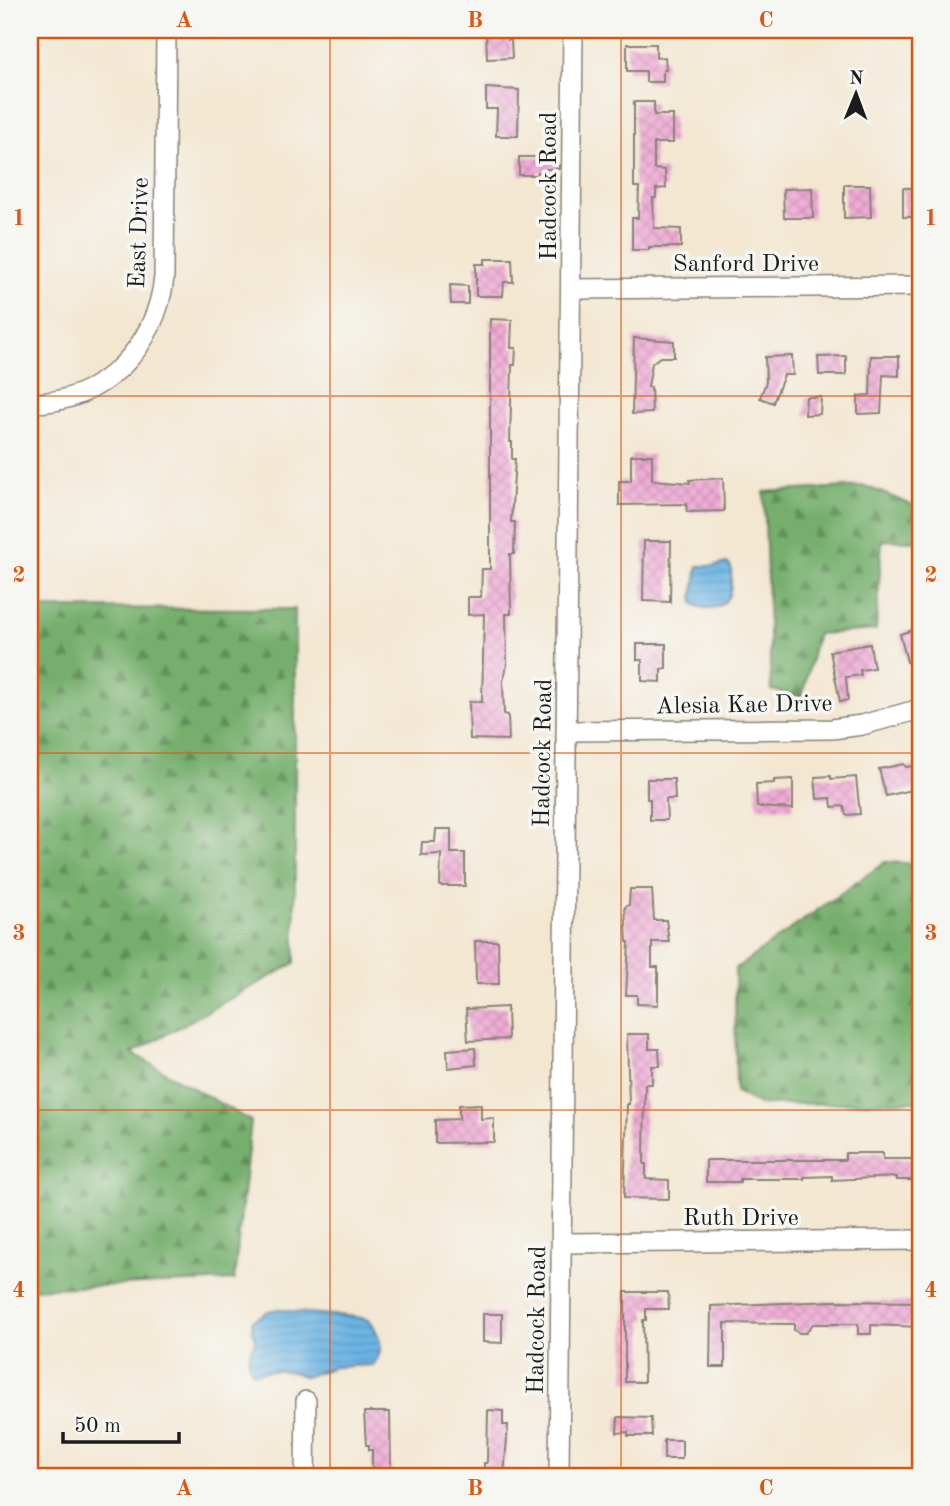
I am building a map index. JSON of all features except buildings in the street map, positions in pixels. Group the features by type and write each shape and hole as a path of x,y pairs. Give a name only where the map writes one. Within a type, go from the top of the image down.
{"street":[{"name":"East Drive","path":"30,403 60,400 80,394 101,383 134,355 148,334 157,313 164,277 166,30"},
{"name":"Hadcock Road","path":"559,1476 573,30"},
{"name":"Sanford Drive","path":"572,289 920,286"},
{"name":"Alesia Kae Drive","path":"567,731 832,729 920,709"},
{"name":"Ruth Drive","path":"562,1243 920,1240"},
{"path":"305,1476 306,1401"}],"green space":[{"path":"865,486 920,508 920,546 917,541 882,540 876,630 817,634 802,697 771,690 764,492"},
{"path":"30,608 295,609 295,963 132,1053 251,1121 234,1280 30,1289"},
{"path":"885,862 920,864 920,1101 759,1105 736,1092 735,969"}],"water":[{"path":"727,563 731,567 731,581 730,593 724,603 711,608 694,604 698,566"},
{"path":"279,1309 370,1321 380,1339 377,1358 373,1365 334,1367 305,1377 286,1371 253,1373 248,1360 256,1339 252,1321 269,1311"}]}
